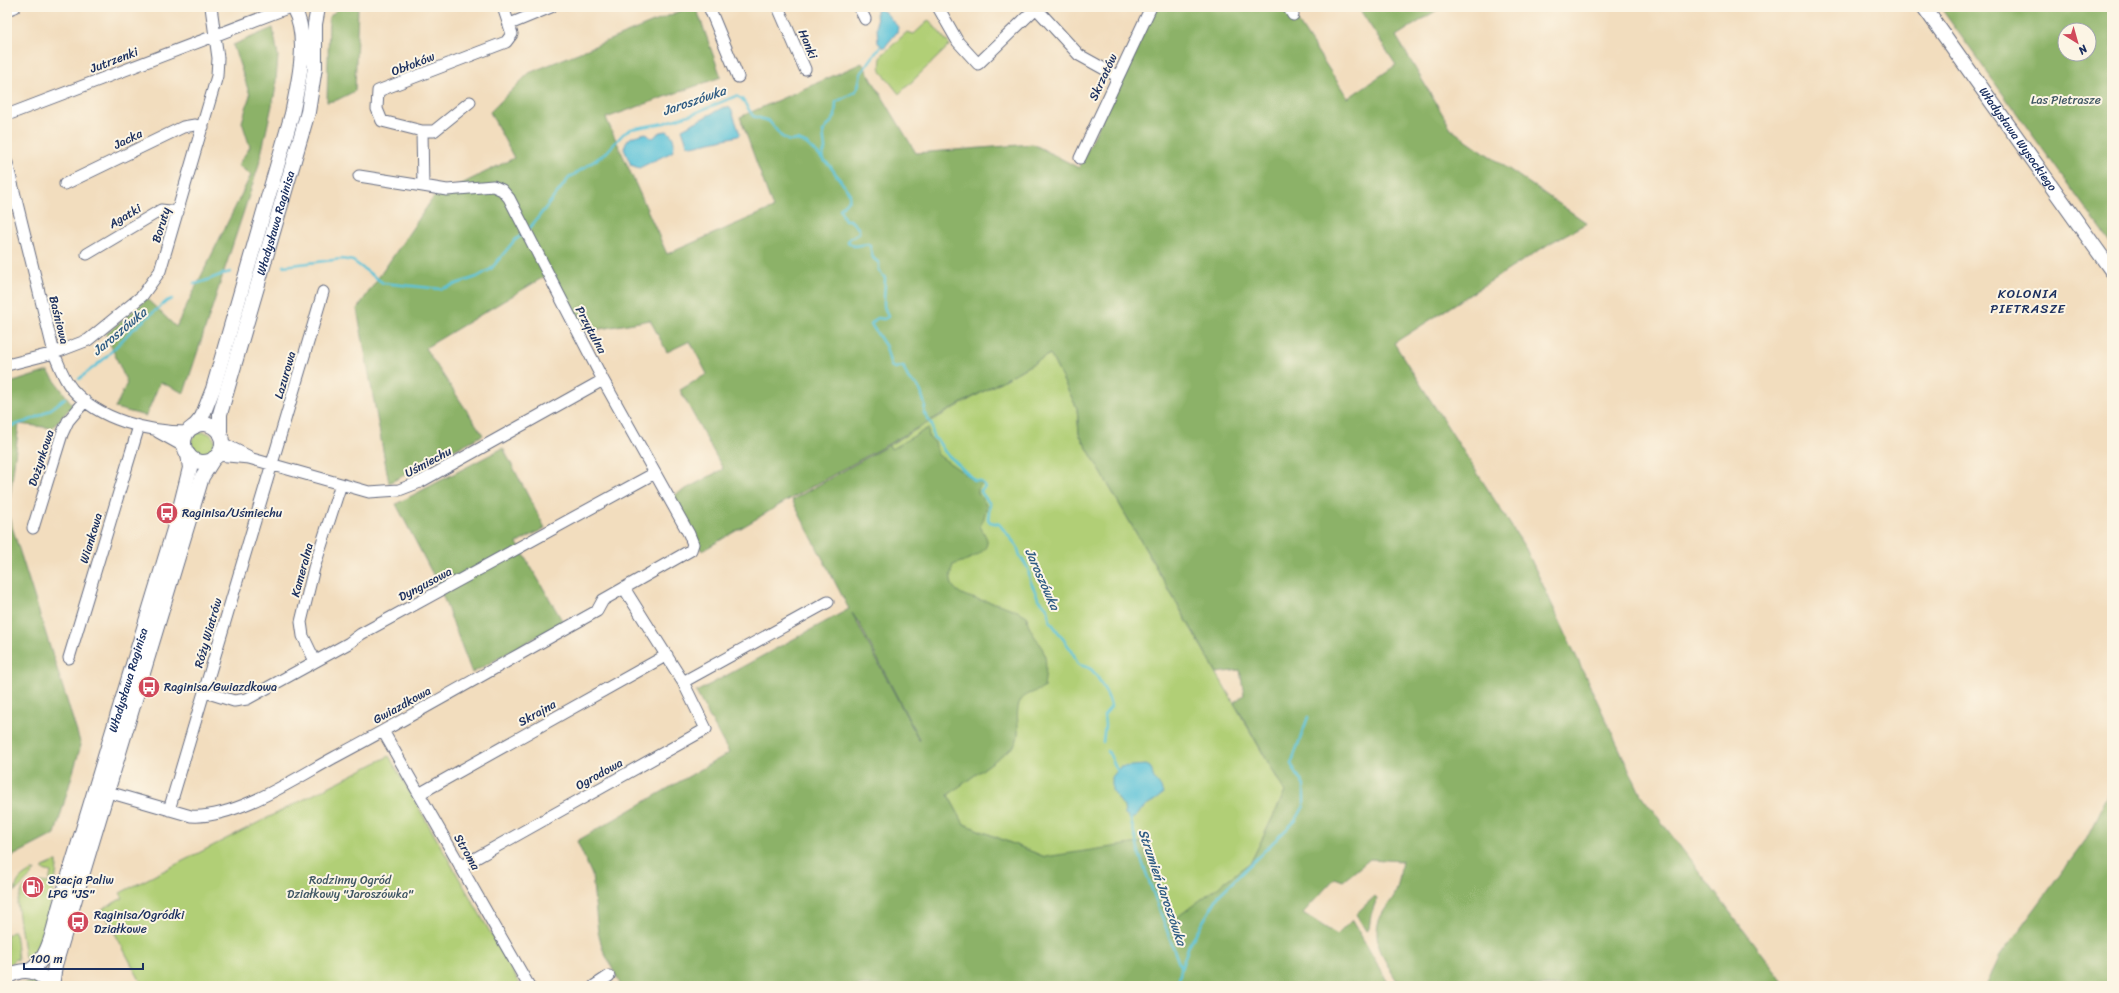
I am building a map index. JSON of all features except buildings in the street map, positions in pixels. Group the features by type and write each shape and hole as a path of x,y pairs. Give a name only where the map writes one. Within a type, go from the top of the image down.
{"main road":[{"path":"292,8 308,13 318,7"},
{"name":"Władysława Raginisa","path":"52,986 54,965 108,792 202,477 218,448 220,414 308,112 315,67 315,24 318,7"},
{"name":"Władysława Wysockiego","path":"1924,7 2112,271"},
{"name":"Władysława Raginisa","path":"191,429 202,417 213,389 292,114 299,78 302,44 301,25 292,8"},
{"path":"206,424 214,428 218,448 202,462 194,459 186,451 191,429 206,424"},
{"name":"Władysława Raginisa","path":"29,971 36,967 42,959 60,905 178,516 190,468 186,451"},
{"path":"7,977 18,971 29,971 42,975 52,986"}],"street":[{"path":"7,10 15,7"},
{"name":"Boruty","path":"7,365 54,353 88,340 142,296 160,271 217,76 215,35 211,7"},
{"name":"Jutrzenki","path":"231,29 269,7"},
{"path":"503,7 510,24 551,7"},
{"path":"709,7 738,77"},
{"name":"Hanki","path":"778,7 805,68"},
{"path":"859,7 865,19"},
{"path":"938,7 958,42 978,64 1025,11 1037,8 1079,55 1117,76"},
{"name":"Skrzatów","path":"1080,158 1117,76 1151,7"},
{"name":"Jutrzenki","path":"7,115 215,35 292,8"},
{"name":"Obłoków","path":"422,132 382,121 377,109 378,91 506,42 512,34 510,24"},
{"path":"359,176 423,186 422,132 434,131 470,102"},
{"name":"Jacka","path":"66,184 183,127 195,125 203,127"},
{"name":"Baśniowa","path":"7,163 54,353 66,380 85,401 106,415 154,430 191,429"},
{"name":"Przytulna","path":"423,186 447,190 493,186 506,194 603,380 692,539 692,547 689,552"},
{"name":"Agatki","path":"87,254 161,210 178,212"},
{"name":"Lazurowa","path":"273,464 323,292"},
{"name":"Uśmiechu","path":"218,448 369,492 382,492 410,487 603,380"},
{"name":"Dożynkowa","path":"33,528 62,434 68,421 85,401"},
{"name":"Wiankowa","path":"68,658 139,426"},
{"name":"Baśniowa","path":"154,430 186,451"},
{"name":"Róży Wiatrów","path":"169,810 205,692 226,615 273,464"},
{"name":"Dyngusowa","path":"205,692 234,701 247,699 315,662 361,634 655,473"},
{"name":"Kameralna","path":"315,662 303,636 301,622 314,568 341,484"},
{"name":"Gwiazdkowa","path":"108,792 191,816 204,817 234,809 258,798 383,731 598,610 602,600 689,552"},
{"name":"Ogrodowa","path":"460,867 706,729 683,682 624,588"},
{"path":"683,682 828,602"},
{"name":"Skrajna","path":"419,794 667,655"},
{"name":"Stroma","path":"383,731 528,986"},
{"path":"594,986 609,976"}],"green space":[{"path":"340,7 358,7 355,91 337,100 327,102 329,17"},
{"path":"690,7 696,7 721,77 606,118 667,254 773,208 740,117 862,63 916,153 1033,144 1079,168 1155,7 1288,7 1348,98 1396,65 1358,7 1442,7 1396,36 1452,130 1587,223 1552,242 1394,343 1526,549 1641,795 1786,986 1400,986 1380,949 1377,932 1381,916 1393,898 1396,890 1402,861 1370,859 1343,881 1335,878 1303,913 1337,935 1352,920 1390,986 621,986 603,950 598,932 592,875 577,841 729,753 696,692 849,609 792,500 889,445 891,449 928,428 929,438 935,442 938,455 975,481 983,483 978,488 978,493 987,506 980,526 987,540 987,545 984,550 974,557 953,565 951,576 952,584 956,590 963,595 1006,606 1027,616 1029,626 1045,654 1046,669 1044,688 1029,694 1022,699 1019,705 1017,717 1018,736 1013,747 948,795 964,824 1045,857 1145,842 1172,921 1251,862 1285,792 1234,702 1244,695 1240,670 1217,673 1079,434 1077,408 1050,354 788,500 702,551 669,498 723,469 680,390 707,374 690,341 667,352 650,320 578,333 547,275 425,348 483,435 389,483 357,309 433,198 514,158 490,112 529,73","holes":["852,613 859,623 920,741"]},
{"name":"Las Pietrasze","path":"1940,7 2112,7 2112,245"},
{"path":"929,20 950,45 899,94 880,70 881,56 907,32 914,34"},
{"path":"273,28 278,56 275,92 258,168 184,393 160,382 146,416 115,408 127,383 106,334 147,299 176,327 251,175 238,165 250,147 242,122 250,95 233,45"},
{"path":"1050,354 1077,408 1079,434 1285,792 1251,862 1172,922 1045,857 964,824 948,795 1007,751 889,445"},
{"path":"48,371 74,407 70,408 52,428 19,424 8,514 81,745 55,834 7,859 7,384"},
{"path":"203,432 211,436 215,444 211,452 203,456 195,452 191,444 195,436"},
{"path":"503,448 545,528 517,543 563,622 472,673 439,586 396,504"},
{"name":"Rodzinny Ogród Działkowy \"Jaroszówka\"","path":"389,756 521,986 143,986 102,909 123,898 120,893"},
{"path":"2112,787 2112,986 1986,986 2000,956 2085,841"},
{"path":"57,861 56,878 42,935 34,953 25,958 17,903 23,888 40,882 49,883 51,872 43,870 43,867"},
{"path":"35,870 15,892 19,880 27,873"},
{"path":"1375,896 1377,898 1371,915 1369,929 1366,931 1356,914"},
{"path":"15,931 18,960 15,959 7,967 7,935"},
{"path":"37,980 43,986 17,986"}],"water":[{"path":"879,9 885,12 898,27 897,32 884,48 878,43 876,11"},
{"path":"724,107 730,108 732,111 740,134 738,136 692,146 687,144 682,129"},
{"path":"667,131 674,140 672,152 639,168 631,165 624,149 629,139 646,133 653,138 660,132"},
{"path":"1146,765 1151,768 1154,778 1163,794 1140,811 1136,817 1130,819 1125,815 1124,807 1112,790 1112,777 1120,767"}],"waterway":[{"path":"822,158 825,149 823,132 835,117 836,102 855,92 858,87 861,73 880,47"},
{"name":"Jaroszówka","path":"529,229 569,178 606,153 623,134 631,129 664,123 695,113 736,96 742,99 753,116 769,121 781,136 789,141 798,140 807,144 830,166 850,194 849,199 840,209 845,220 850,220 859,229 859,233 849,239 848,242 854,246 868,244 870,246 873,258 879,263 879,271 885,278 884,308 888,317 884,319 877,318 871,324 886,347 891,366 895,368 903,366 909,380 917,385 925,405 924,413 932,425 933,437 938,441 945,452 975,481 983,483 985,487 981,490 981,492 990,504 988,519 990,522 999,524 1017,546 1020,556 1028,568 1030,580 1038,598 1048,609 1050,621 1072,651 1078,664 1092,670 1106,692 1111,707 1104,715 1105,725 1103,742"},
{"name":"Jaroszówka","path":"283,266 342,259 353,261 383,283 441,289 477,277 491,269 514,241 523,234"},
{"path":"194,284 231,272"},
{"name":"Jaroszówka","path":"79,379 104,359 130,332 167,301 172,299"},
{"name":"Jaroszówka","path":"7,427 38,417 65,398"},
{"path":"1181,969 1189,945 1219,895 1296,820 1304,806 1304,786 1291,764 1308,717"},
{"name":"Strumień Jaroszówka","path":"1108,751 1118,772"},
{"name":"Strumień Jaroszówka","path":"1130,817 1140,856 1181,969 1178,986"}],"place":[{"name":"Raginisa/Uśmiechu","path":"167,513"},
{"name":"Raginisa/Gwiazdkowa","path":"149,687"},
{"name":"Stacja Paliw LPG \"JS\"","path":"33,887"},
{"name":"Raginisa/Ogródki Działkowe","path":"78,922"}],"district":[{"name":"KOLONIA PIETRASZE","path":"2028,300"}]}
